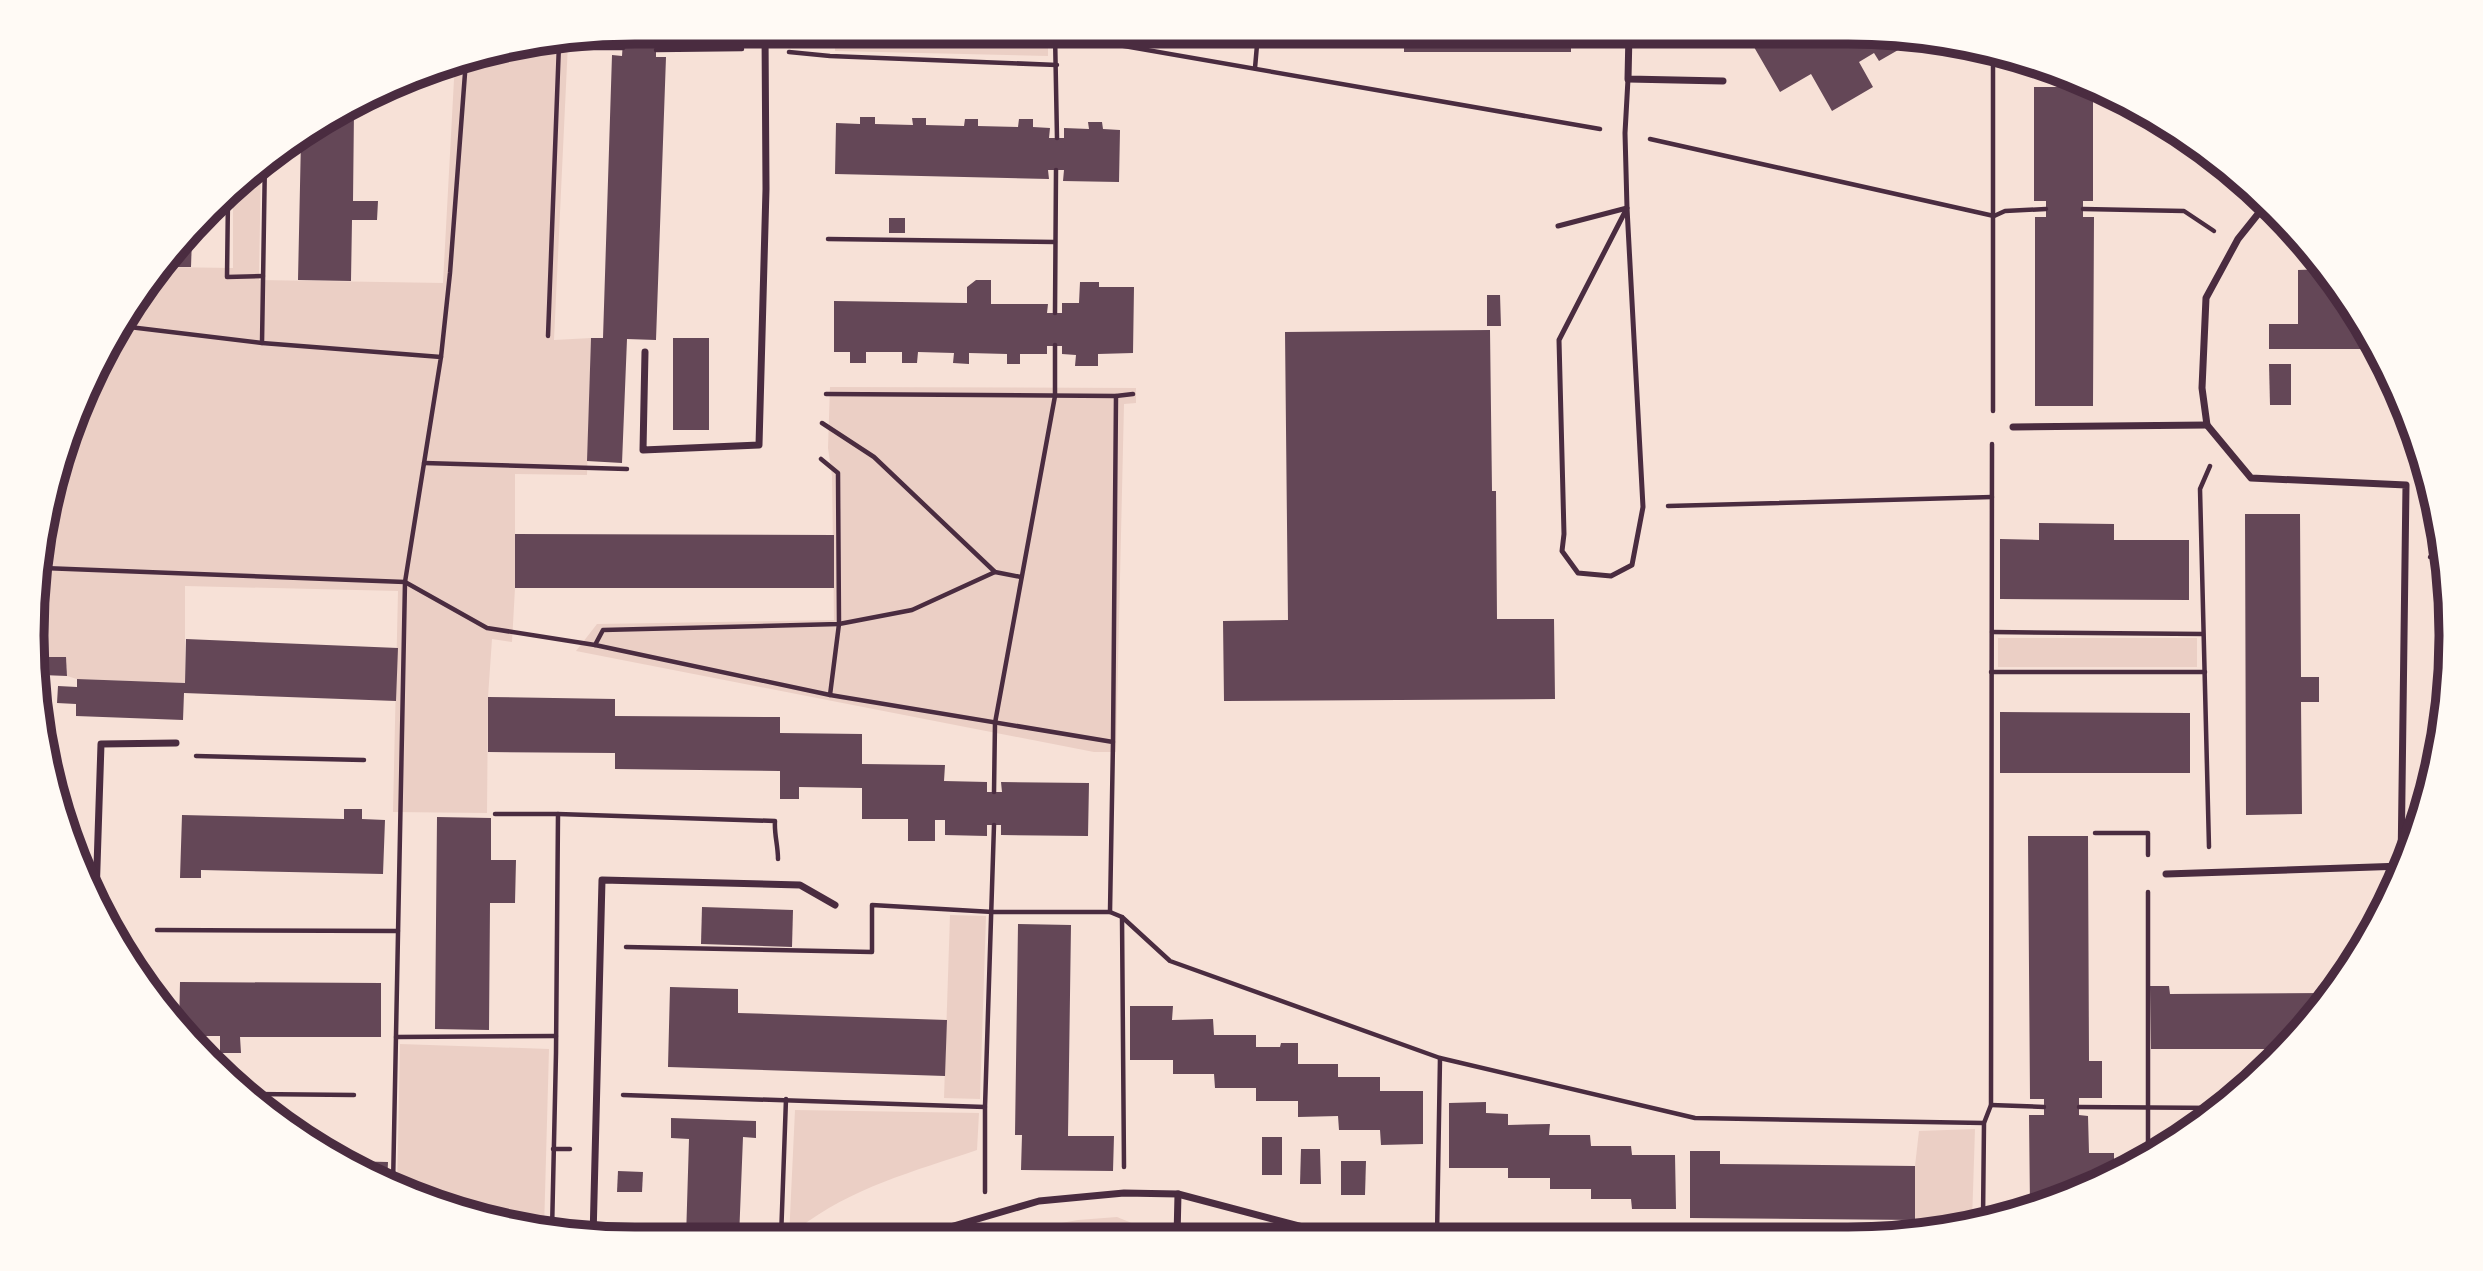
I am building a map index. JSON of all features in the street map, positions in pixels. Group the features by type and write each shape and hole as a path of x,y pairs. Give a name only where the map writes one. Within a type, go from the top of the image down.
{"street":[{"path":"645,352 643,450 759,446 766,188 764,44"},
{"path":"1629,44 1628,79 1723,81"},
{"path":"2260,212 2235,245 2206,298 2202,388 2207,425 2251,478 2406,485 2402,841"},
{"path":"2013,427 2207,425"},
{"path":"97,879 101,744 176,743"},
{"path":"2166,874 2392,866"},
{"path":"593,1226 602,880 800,885 835,905"},
{"path":"949,1227 1039,1201 1124,1192 1178,1194 1303,1227"},
{"path":"1177,1227 1178,1194"}],"lane":[{"path":"1627,208 1559,340 1564,534 1562,551 1578,573 1611,576 1632,565 1643,507 1627,208 1625,133 1628,79"},
{"path":"1558,226 1627,208"}],"path":[{"path":"1056,44 1057,138"},
{"path":"1118,44 1625,133 1994,215 2005,211 2046,209"},
{"path":"1255,68 1258,44"},
{"path":"575,47 623,48"},
{"path":"548,336 558,49"},
{"path":"656,50 764,49 830,56 1057,65"},
{"path":"1993,62 1993,417"},
{"path":"393,1175 405,582 441,357 465,69"},
{"path":"1055,313 1056,170"},
{"path":"262,343 265,175"},
{"path":"228,207 227,277 263,276"},
{"path":"2083,209 2184,211 2235,245"},
{"path":"828,239 1055,242"},
{"path":"131,327 262,343 441,357"},
{"path":"994,792 995,723 1055,396 1055,345"},
{"path":"826,394 1133,394"},
{"path":"1110,912 1116,396"},
{"path":"822,423 874,457 995,572"},
{"path":"1983,1211 1984,1122 1991,1105 1992,443"},
{"path":"2209,872 2200,489 2221,443"},
{"path":"425,463 631,469 643,450"},
{"path":"821,459 838,473 839,624 830,695"},
{"path":"1643,507 1992,497"},
{"path":"48,568 405,582 488,628 595,645 830,695 1113,742"},
{"path":"595,645 603,630 839,624 912,610 995,572 1021,576"},
{"path":"1992,632 2203,634"},
{"path":"1991,672 2205,672"},
{"path":"176,743 189,756 364,760"},
{"path":"495,814 775,821 774,832 778,839 778,884"},
{"path":"552,1221 558,814"},
{"path":"985,1216 985,1107 994,825"},
{"path":"2095,832 2148,833 2148,860"},
{"path":"2148,887 2148,1145"},
{"path":"601,946 872,952 872,905 993,912 1110,912 1122,917 1170,961 1440,1058 1695,1118 1984,1122"},
{"path":"1122,917 1124,1192"},
{"path":"157,930 398,931"},
{"path":"396,1037 556,1036"},
{"path":"1437,1227 1440,1058"},
{"path":"262,1094 354,1095"},
{"path":"597,1094 985,1107"},
{"path":"781,1227 786,1099"},
{"path":"1991,1105 2044,1107"},
{"path":"2079,1107 2204,1108"}],"shaded area":[{"path":"835,44 1048,44 1048,56 835,51"},
{"path":"568,48 554,340 591,338 587,475 515,474 512,642 492,639 488,697 487,813 393,812 398,591 185,586 185,683 77,679 67,676 66,657 45,657 45,597 55,520 75,445 89,409 123,340 173,267 233,268 233,202 261,178 259,280 443,283 454,72 520,55"},
{"path":"830,387 1136,388 1136,403 1124,404 1116,752 1094,752 576,651 597,624 834,620 832,476 828,448"},
{"path":"1998,638 2197,638 2197,667 1998,667"},
{"path":"950,915 986,916 980,1099 944,1098"},
{"path":"400,1044 549,1049 544,1220 482,1207 445,1196 397,1177"},
{"path":"795,1110 979,1113 977,1150 907,1173 839,1202 801,1227 790,1227"},
{"path":"1975,1129 1972,1214 1915,1223 1915,1166 1919,1131"},
{"path":"1117,1217 1142,1227 1038,1227"}],"building":[{"path":"623,44 656,44 656,57 666,57 656,340 627,339 622,463 587,461 591,338 603,338 612,55 622,56"},
{"path":"1404,44 1571,44 1571,52 1404,52"},
{"path":"1759,44 1904,47 1879,61 1874,53 1859,62 1873,87 1832,111 1811,74 1780,92 1754,47"},
{"path":"2034,87 2069,87 2093,98 2093,201 2083,201 2083,217 2094,217 2093,406 2035,406 2035,217 2046,217 2046,201 2034,201"},
{"path":"354,116 353,201 378,201 377,220 352,220 351,281 298,280 301,147"},
{"path":"860,117 875,117 875,124 913,125 912,118 926,118 926,125 964,126 965,119 978,119 978,126 1018,127 1019,119 1033,119 1033,127 1050,128 1049,138 1064,138 1064,128 1089,129 1088,122 1102,122 1103,129 1120,130 1119,182 1063,181 1064,170 1048,170 1049,179 835,174 836,123 860,124"},
{"path":"889,218 905,218 905,233 889,233"},
{"path":"192,244 191,267 173,267"},
{"path":"2312,269 2340,307 2365,349 2269,349 2269,324 2298,324 2298,270"},
{"path":"976,280 991,280 991,304 1048,304 1047,313 1062,313 1062,303 1079,303 1080,282 1099,282 1099,287 1134,287 1133,353 1098,354 1098,366 1075,366 1076,355 1062,354 1062,346 1047,346 1047,354 1020,354 1020,364 1007,364 1007,354 969,353 969,364 953,363 954,353 918,352 917,363 902,363 902,352 866,352 866,363 850,363 850,352 834,352 834,301 967,303 967,287"},
{"path":"1487,295 1500,295 1501,326 1487,326"},
{"path":"1490,330 1497,619 1554,619 1555,699 1224,701 1223,621 1288,620 1285,332"},
{"path":"673,338 709,338 709,430 673,430"},
{"path":"2269,364 2291,364 2291,405 2270,405"},
{"path":"2245,514 2300,514 2301,677 2319,677 2319,702 2301,702 2302,814 2246,815"},
{"path":"2039,523 2114,524 2114,540 2189,540 2189,600 2000,599 2000,539 2039,540"},
{"path":"515,534 834,535 834,588 515,588"},
{"path":"186,639 398,648 396,701 184,693 183,720 76,716 76,704 57,703 58,686 77,687 77,679 185,683"},
{"path":"45,657 66,657 67,676 45,675"},
{"path":"488,697 615,699 615,716 780,717 780,733 862,734 862,764 945,765 944,781 987,782 987,792 1002,792 1001,782 1089,783 1088,836 1001,835 1001,825 987,825 987,836 945,835 945,820 935,820 935,841 908,841 908,819 862,819 862,788 799,787 799,799 780,799 780,771 615,769 615,753 488,752"},
{"path":"2000,712 2190,713 2190,773 2000,773"},
{"path":"344,809 362,809 362,819 385,820 383,874 201,870 201,878 180,878 182,815 344,819"},
{"path":"437,817 491,818 491,860 516,860 515,903 490,903 489,1030 435,1029"},
{"path":"2028,836 2088,836 2089,1061 2102,1061 2102,1098 2079,1098 2079,1115 2088,1116 2089,1153 2114,1153 2114,1163 2030,1198 2029,1115 2044,1115 2044,1099 2030,1099"},
{"path":"702,907 793,910 792,947 701,944"},
{"path":"1018,924 1071,925 1068,1136 1114,1136 1113,1171 1021,1170 1022,1135 1015,1135"},
{"path":"180,982 381,983 381,1037 240,1037 241,1053 220,1053 220,1036 200,1036 179,1012"},
{"path":"2150,986 2169,986 2170,994 2319,993 2271,1049 2151,1049"},
{"path":"670,987 738,989 738,1013 947,1020 945,1076 668,1067"},
{"path":"1130,1006 1173,1006 1172,1020 1213,1019 1214,1035 1256,1035 1256,1047 1280,1047 1281,1043 1298,1043 1298,1064 1338,1064 1338,1077 1380,1077 1380,1091 1423,1091 1423,1144 1381,1145 1380,1130 1339,1130 1338,1116 1298,1117 1298,1101 1256,1101 1256,1088 1215,1088 1214,1074 1173,1074 1173,1060 1130,1060"},
{"path":"1486,1102 1486,1113 1508,1114 1508,1125 1550,1124 1549,1135 1590,1135 1591,1146 1631,1146 1632,1155 1675,1155 1676,1209 1632,1209 1631,1199 1591,1199 1591,1189 1550,1189 1550,1178 1508,1178 1508,1168 1449,1168 1449,1103"},
{"path":"671,1118 756,1121 756,1138 743,1137 739,1227 686,1227 689,1139 671,1138"},
{"path":"1262,1137 1282,1137 1282,1175 1262,1175"},
{"path":"1301,1149 1320,1149 1321,1184 1300,1184"},
{"path":"1690,1151 1720,1151 1720,1164 1915,1166 1915,1220 1690,1218"},
{"path":"1341,1161 1366,1161 1365,1195 1341,1195"},
{"path":"366,1162 388,1162 388,1172"},
{"path":"618,1171 643,1172 642,1192 617,1192"}]}
